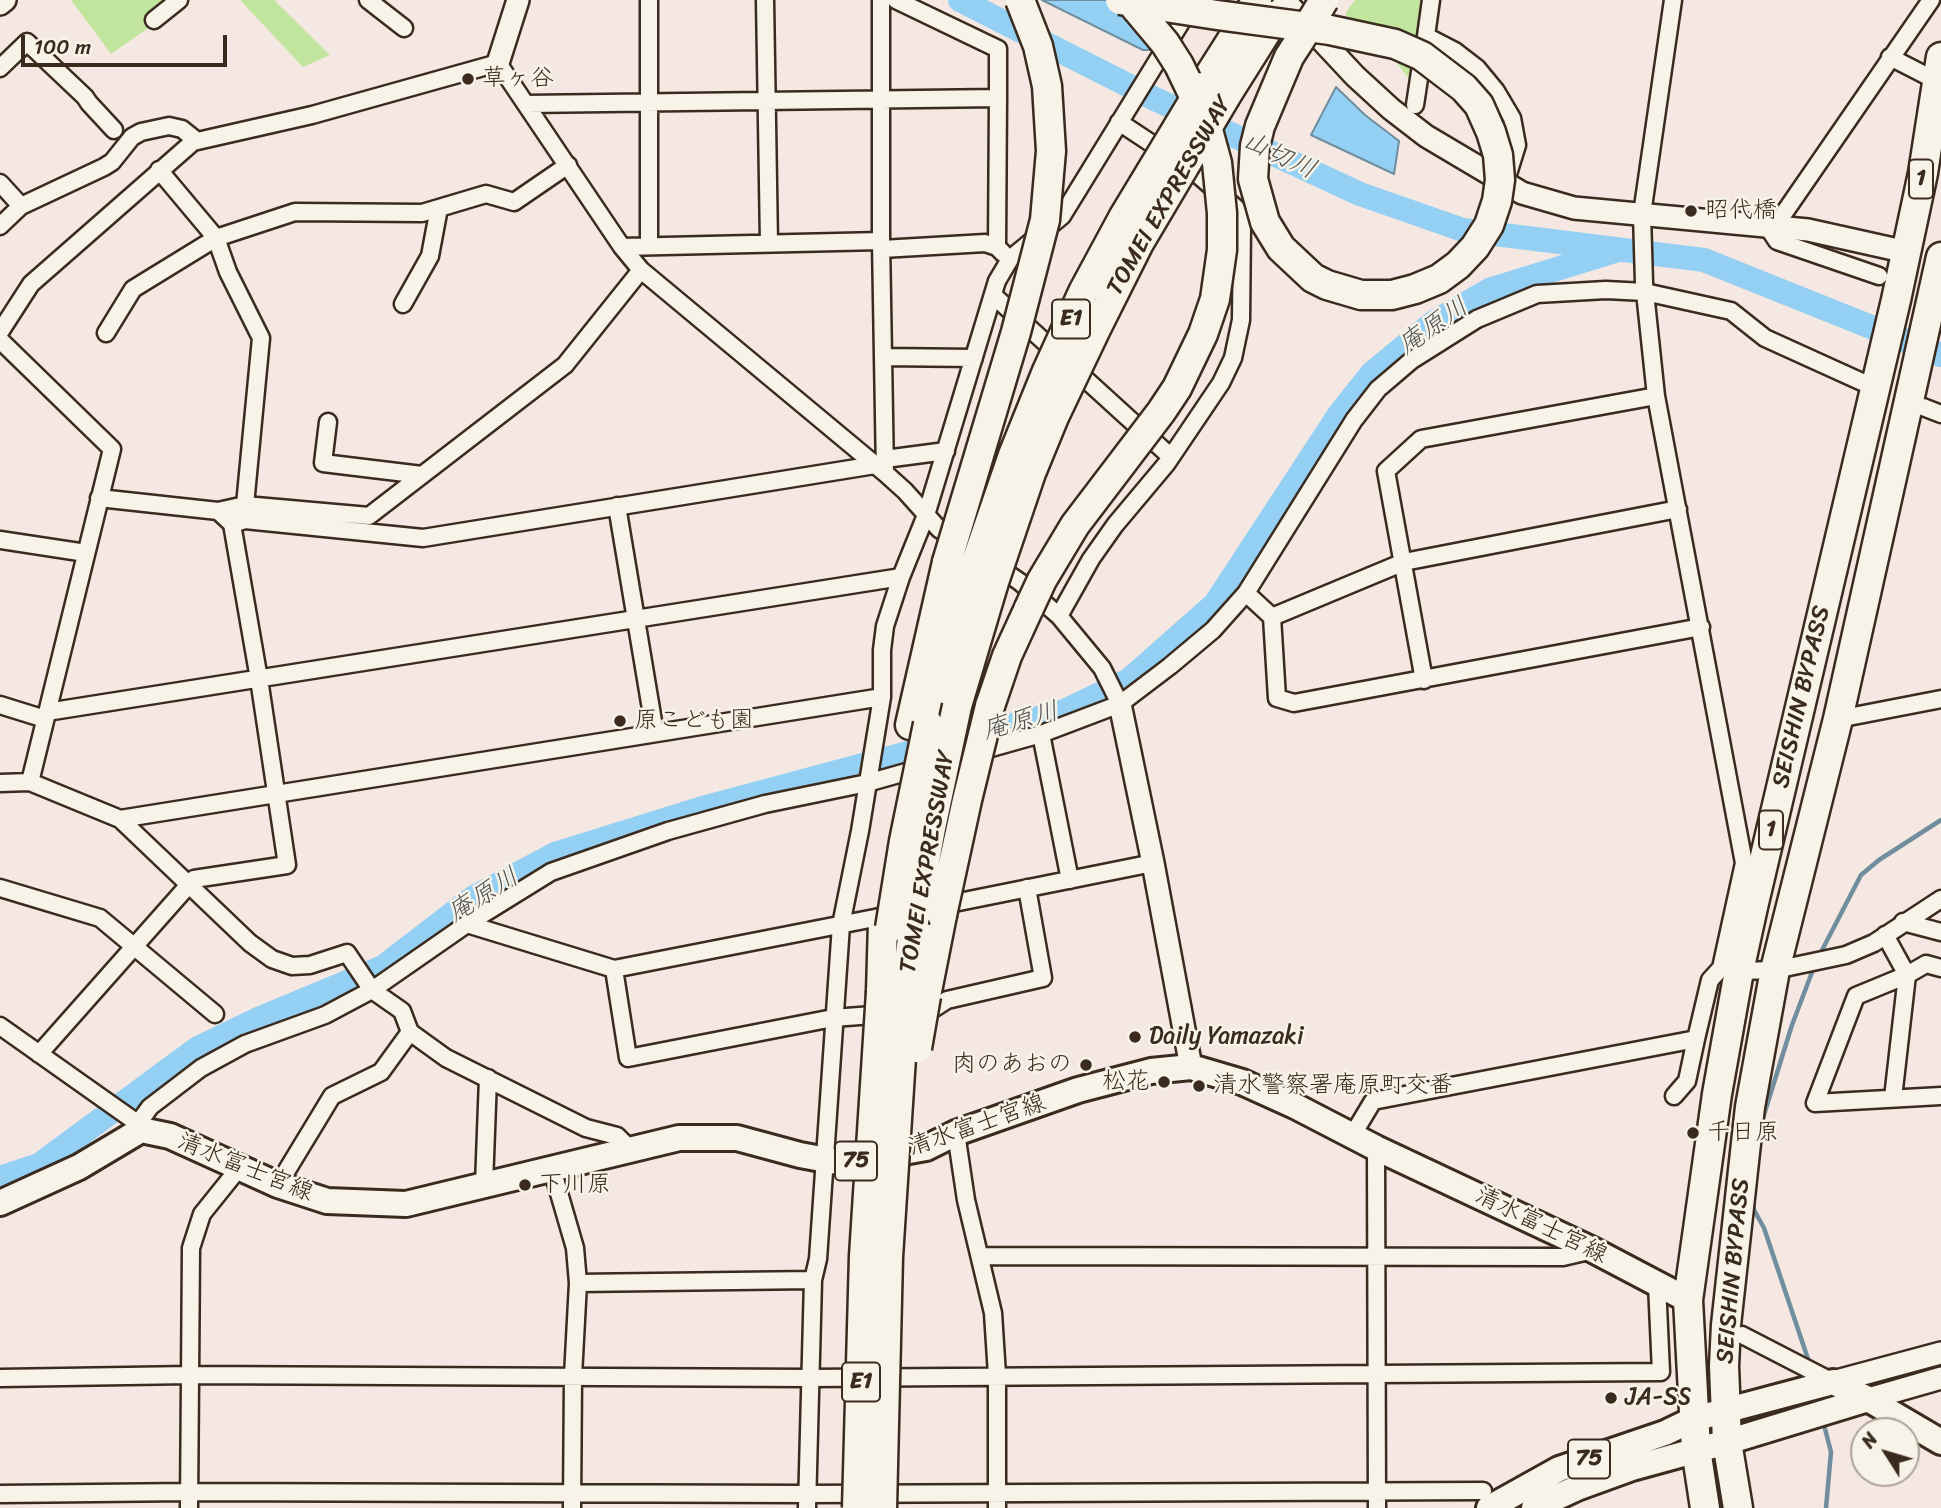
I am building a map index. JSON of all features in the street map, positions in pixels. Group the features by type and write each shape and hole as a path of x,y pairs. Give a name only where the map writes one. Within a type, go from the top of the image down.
{"highway":[{"path":"919,724 947,562 1016,332 1045,220 1051,151 1047,86 1038,46 1020,0"},
{"path":"1120,0 1217,15 1305,27 1317,29 1330,30 1395,44 1422,56 1464,88 1479,105 1498,155 1500,180 1497,201 1489,225 1475,247 1458,265 1439,279 1415,289 1392,295 1361,295 1327,285 1313,278 1281,248 1262,213 1253,179 1255,146 1260,126 1289,57 1306,30 1312,20 1324,0"},
{"path":"904,995 942,915 990,706 1007,656 1042,580 1075,525 1177,388 1203,334 1215,299 1222,250 1221,201 1217,163 1205,119 1179,65 1165,43 1129,0"},
{"name":"TOMEI EXPRESSWAY","path":"896,924 933,816 983,578 1013,455 1047,371 1083,292 1124,216 1216,89 1273,3"},
{"name":"SEISHIN BYPASS","path":"1705,1508 1696,1449 1688,1300 1717,1094 1730,969 1872,373 1896,300 1907,253 1923,173 1934,66"},
{"name":"SEISHIN BYPASS","path":"1738,1508 1727,1442 1724,1366 1726,1325 1750,1107 1775,970 1838,719 1941,257"},
{"name":"TOMEI EXPRESSWAY","path":"882,1508 891,1195 904,995 896,924 904,841 919,724 983,578"},
{"name":"TOMEI EXPRESSWAY","path":"857,1508 864,1256 904,995"}],"main road":[{"name":"清水富士宮線","path":"137,1125 170,1136 278,1185 327,1201 406,1205 679,1138 737,1138 825,1161 843,1163 926,1148 956,1133 1078,1090 1152,1071 1191,1067 1242,1082 1593,1250 1688,1300"},
{"path":"0,1203 79,1167 137,1125"},
{"name":"75","path":"1486,1499 1559,1469 1665,1433 1694,1419 1833,1381"},
{"path":"1833,1381 1941,1442"},
{"name":"75","path":"1534,1508 1577,1488 1632,1468 1867,1399"}],"street":[{"path":"0,4 5,0"},
{"path":"154,20 179,0"},
{"path":"368,0 404,28"},
{"path":"498,63 518,0"},
{"path":"649,0 649,246"},
{"path":"765,0 769,243"},
{"path":"881,0 882,466"},
{"path":"896,0 998,49 997,247"},
{"path":"807,1501 813,1280 818,1259 841,925 882,697 885,626 926,515 998,281 1010,259 1062,216 1195,0"},
{"path":"1415,104 1431,0"},
{"path":"1673,0 1642,218 1644,287 1657,396 1744,863 1730,969"},
{"path":"1880,276 1777,241 1773,237 1773,227 1931,0"},
{"path":"1273,3 1391,109 1426,136 1505,183 1537,198 1574,208 1642,218 1808,230 1907,253"},
{"path":"1426,36 1455,51 1476,68 1496,91 1512,118 1517,145 1505,183"},
{"path":"0,68 27,42 85,97 114,130"},
{"path":"1890,57 1934,66"},
{"path":"498,63 622,247 641,270 882,466 939,529 1020,582 1059,616 1102,668 1118,700 1153,863 1191,1067"},
{"path":"0,332 31,284 159,170 197,141 312,115 498,63"},
{"path":"527,104 998,98"},
{"path":"1059,616 1091,559 1171,457 1221,383 1233,358 1241,320 1242,225 1236,208 1196,173 1123,117"},
{"path":"0,226 21,206 112,162 132,137 141,132 169,126 182,129 197,141"},
{"path":"106,333 133,289 216,238 295,212 422,214 486,194 514,202 568,165"},
{"path":"159,170 216,238 228,272 261,338 245,505"},
{"path":"0,183 21,206"},
{"path":"403,304 430,256 439,208"},
{"path":"622,247 769,243 985,243 997,247 1010,259"},
{"path":"99,498 218,511 245,505 369,516 565,366 641,270"},
{"path":"0,1026 137,1125 150,1107 201,1068 245,1044 325,1015 551,872 668,831 1041,734 1118,700 1170,666 1213,630 1246,593 1354,420 1378,389 1412,360 1477,319 1537,293 1644,287 1731,311 1765,338 1872,373"},
{"path":"993,295 1171,457"},
{"path":"0,340 112,449 30,782"},
{"path":"883,357 974,358"},
{"path":"1424,680 1386,471 1421,439 1657,396"},
{"path":"1923,407 1941,414"},
{"path":"328,422 323,463 422,475"},
{"path":"232,524 245,520 423,538 882,466 946,451"},
{"path":"617,506 655,733"},
{"path":"1272,617 1404,562 1678,509"},
{"path":"39,1054 194,879 287,865 232,524 218,511"},
{"path":"0,540 86,552"},
{"path":"0,705 46,715 901,577"},
{"path":"1246,593 1272,617 1277,698 1294,703 1701,627"},
{"path":"120,818 882,697"},
{"path":"1838,719 1941,699"},
{"path":"1041,734 1070,880"},
{"path":"0,783 30,782 120,818 250,943 272,959 292,966 310,965 347,953 370,986 402,1011 410,1032 446,1058 586,1128 617,1136 630,1149"},
{"path":"467,924 614,969 1153,863"},
{"path":"0,888 100,918 215,1014"},
{"path":"614,969 628,1058 833,1018 930,1011 947,1000 1043,978 1027,888"},
{"path":"1674,1096 1687,1081 1710,980 1730,969 1775,970 1846,955 1874,943 1941,899"},
{"path":"1903,922 1941,932"},
{"path":"1885,935 1907,975 1893,1098"},
{"path":"1941,968 1926,964 1907,975 1856,996 1815,1103 1941,1096"},
{"path":"278,1185 332,1096 382,1072 410,1032"},
{"path":"1352,1136 1373,1101 1696,1039"},
{"path":"484,1185 488,1078"},
{"path":"956,1133 966,1200 993,1313 997,1375 997,1500"},
{"path":"1376,1148 1377,1500"},
{"path":"189,1500 191,1248 202,1214 239,1168"},
{"path":"552,1169 575,1248 579,1283 573,1376 572,1501"},
{"path":"981,1256 1563,1257 1593,1250"},
{"path":"579,1283 813,1280"},
{"path":"0,1378 190,1375 811,1378 1661,1372 1657,1284"},
{"path":"1742,1335 1833,1381 1941,1353"},
{"path":"1867,1399 1941,1378"},
{"path":"0,1494 189,1500 1486,1499"}],"green space":[{"path":"71,0 174,0 154,24 111,54"},
{"path":"240,0 274,0 330,55 303,67"},
{"path":"1355,0 1424,0 1411,81 1388,52 1345,14"}],"water":[{"path":"1042,0 1180,0 1150,50 1143,50"},
{"path":"1336,87 1365,115 1399,141 1394,174 1311,135"}],"waterway":[{"name":"山切川","path":"960,0 1155,99 1360,194 1463,230 1704,260 1941,355"},
{"name":"庵原川","path":"0,1178 39,1165 198,1048 258,1019 383,967 474,897 555,854 706,807 1064,711 1129,680 1215,604 1338,416 1372,373 1434,322 1489,290 1618,250"},
{"path":"1819,956 1861,875 1879,860 1941,820"},
{"path":"1762,1121 1792,1025 1814,967"},
{"path":"1752,1199 1810,1365"},
{"path":"1823,1421 1831,1452 1826,1508"}],"place":[{"name":"草ヶ谷","path":"468,79"},
{"name":"昭代橋","path":"1691,211"},
{"name":"原こども園","path":"620,721"},
{"name":"Daily Yamazaki","path":"1135,1037"},
{"name":"肉のあおの","path":"1086,1065"},
{"name":"松花","path":"1164,1082"},
{"name":"清水警察署庵原町交番","path":"1199,1086"},
{"name":"千日原","path":"1693,1133"},
{"name":"下川原","path":"525,1185"},
{"name":"JA-SS","path":"1611,1398"}]}
